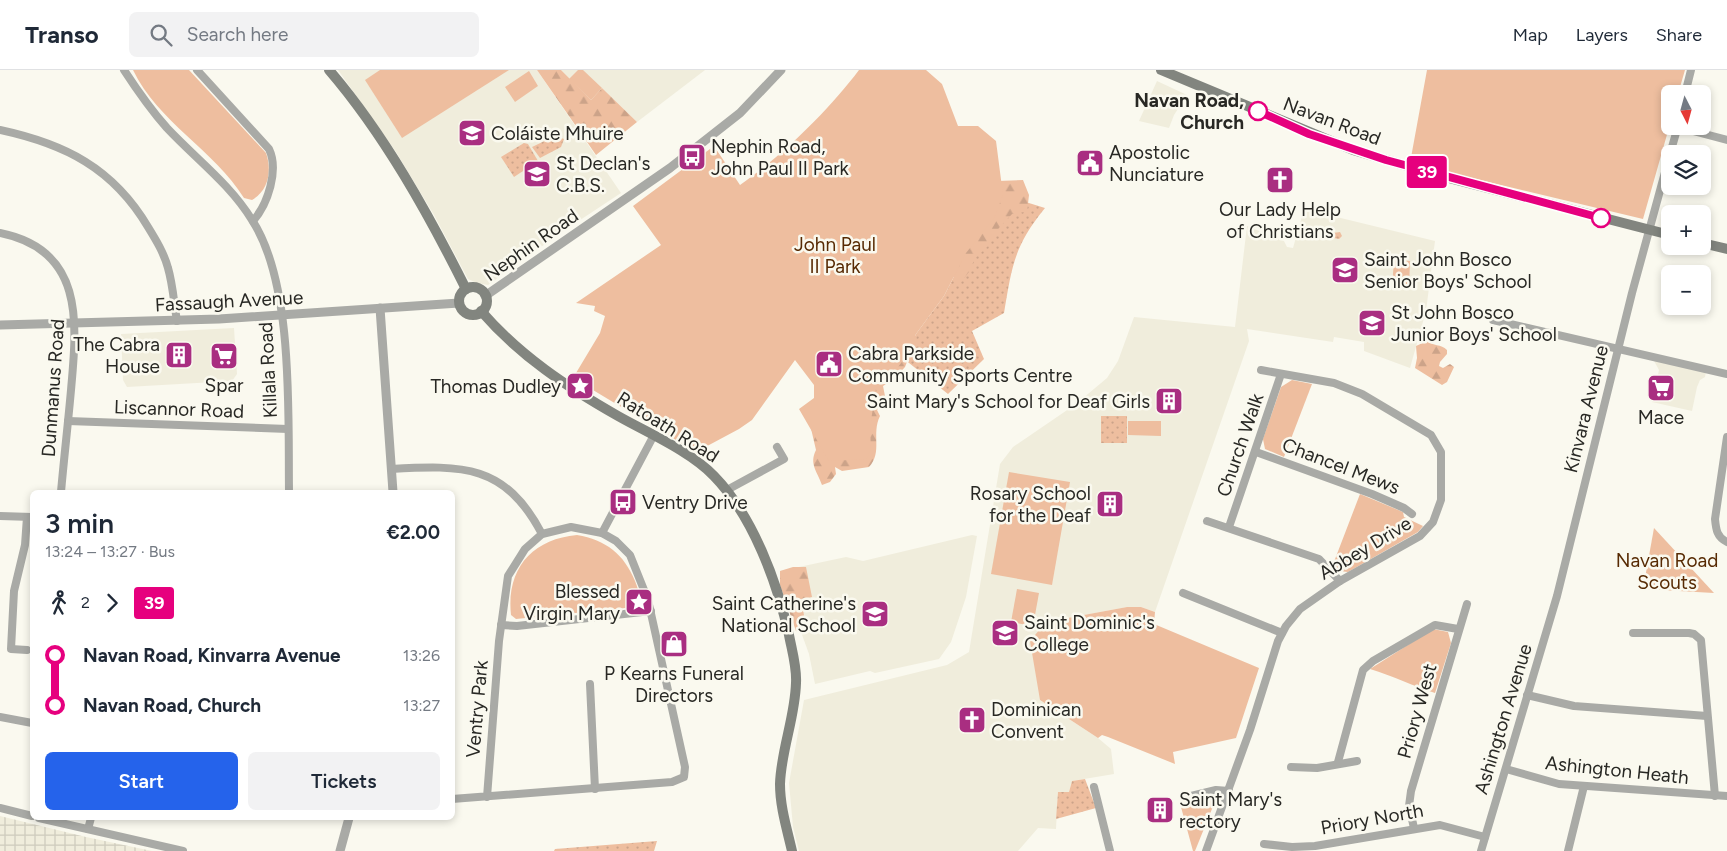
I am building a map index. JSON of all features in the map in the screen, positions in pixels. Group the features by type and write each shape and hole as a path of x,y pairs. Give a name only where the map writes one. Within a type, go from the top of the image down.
{"main road":[{"path":"329,70 354,102 426,211 466,288"},
{"name":"Navan Road","path":"1161,70 1353,150 1432,174 1661,233"},
{"path":"1711,245 1727,249"},
{"path":"476,287 485,296 486,305 476,314 468,314 459,303 460,294 466,288 476,287"},
{"name":"Ratoath Road","path":"481,311 510,343 545,371 654,435 707,470 727,490 767,564 782,608 794,658 796,692 780,783 785,820 792,851"}],"street":[{"name":"Killala Road","path":"124,70 153,112 227,187 253,221 275,272 282,314 289,490"},
{"path":"197,70 270,149 273,157 274,165 267,198 261,212 253,221"},
{"name":"Nephin Road","path":"485,296 670,168 740,113 781,70"},
{"path":"1688,85 1692,70"},
{"path":"0,130 41,140 85,159 122,191 143,218 162,250 169,270 177,321"},
{"path":"1710,135 1727,140"},
{"name":"Kinvara Avenue","path":"1556,596 1618,348 1661,187"},
{"name":"Dunmanus Road","path":"0,233 22,241 48,256 61,272 69,288 74,305 75,323 61,490"},
{"name":"Fassaugh Avenue","path":"0,325 177,321 459,303"},
{"path":"380,308 392,490"},
{"path":"1493,320 1727,374"},
{"name":"Abbey Drive","path":"1206,851 1229,792 1282,634 1300,609 1340,581 1400,548 1426,530 1433,522 1441,500 1441,452 1431,435 1362,394 1334,383 1261,370"},
{"name":"Church Walk","path":"1229,527 1281,374"},
{"name":"Liscannor Road","path":"68,421 288,429"},
{"path":"602,532 654,435"},
{"path":"1727,437 1715,519 1716,530 1721,538 1727,542"},
{"path":"727,490 784,459 777,447"},
{"name":"Chancel Mews","path":"1256,452 1372,494 1404,508 1412,514"},
{"path":"391,468 466,469 492,478 505,485 516,496 542,534"},
{"path":"0,516 30,517 14,591 11,649 27,650"},
{"path":"1207,521 1319,559 1340,581"},
{"name":"Ventry Park","path":"487,797 501,625 508,576 525,549 542,534 571,527 602,532 616,541 630,555 643,584 651,611 685,767 684,777 672,782 595,789"},
{"path":"1183,593 1282,634"},
{"name":"Ashington Avenue","path":"1481,851 1556,596"},
{"name":"Priory West","path":"1414,828 1409,806 1411,790 1458,628 1467,604"},
{"path":"501,625 526,625 651,611"},
{"path":"1338,762 1359,680 1366,667 1435,625 1458,628"},
{"path":"1633,633 1689,633 1698,636 1702,645 1715,796"},
{"path":"455,799 595,789 590,684"},
{"path":"1527,695 1574,706 1707,716"},
{"path":"0,716 30,723"},
{"path":"1291,767 1317,768 1338,762 1357,761"},
{"name":"Ashington Heath","path":"1506,769 1546,781 1584,786 1727,796"},
{"path":"1568,851 1584,786"},
{"path":"1094,787 1110,851"},
{"path":"1190,796 1216,790 1229,792"},
{"path":"0,808 30,816"},
{"path":"47,820 183,851"},
{"path":"88,829 90,820"},
{"path":"340,851 348,820"},
{"name":"Priory North","path":"1264,844 1292,847 1315,846 1440,824 1485,837"}],"shaded area":[{"path":"338,70 537,70 621,193 488,285 477,283 468,279 434,215 396,152"},
{"path":"561,70 705,70 637,122 602,88 591,100"},
{"path":"1157,81 1187,95 1174,115 1169,128 1139,121"},
{"path":"1304,209 1435,241 1426,311 1410,368 1364,351 1364,342 1334,337 1333,342 1247,329 1249,341 1155,612 1141,607 1127,607 1047,622 1040,700 1098,738 1111,749 1114,774 1072,781 1069,792 1058,792 1056,829 1038,828 1018,851 799,851 793,827 789,783 804,700 947,665 969,652 1000,464 1013,447 1076,404 1107,378 1118,361 1134,317 1235,327 1247,226 1284,241 1287,247 1293,248"},
{"path":"234,328 237,374 232,381 127,387 123,380 121,334"},
{"path":"1653,359 1706,371 1705,377 1700,380 1697,387 1692,411 1652,402 1659,370"},
{"name":"Saint Catherine's National School","path":"972,535 977,536 966,597 951,642 939,659 875,673 870,671 815,684 809,654 801,632 796,631 780,571 846,557 863,561"},
{"path":"0,816 86,837 152,851 0,851"}],"green space":[{"path":"133,70 189,70 266,153 269,166 268,179 258,196 252,200 244,198 218,165 171,121 157,105"},
{"path":"380,70 509,70 402,138 365,80"},
{"path":"537,70 561,70 591,100 602,88 637,122 596,155"},
{"path":"578,70 583,70 602,88 591,100 569,79"},
{"name":"John Paul II Park","path":"859,70 926,70 942,84 958,126 978,126 996,141 1003,195 994,218 966,253 944,296 916,334 904,359 895,371 878,376 870,427 871,450 866,459 829,461 799,409 814,398 814,385 795,360 752,420 696,452 573,378 600,333 605,316 594,311 595,306 576,303 661,245 633,206 714,146 740,185 772,161 804,132 847,86"},
{"path":"1427,70 1685,70 1681,85 1661,85 1661,135 1667,135 1664,145 1661,145 1661,156 1643,219 1410,163"},
{"path":"529,71 538,86 515,102 505,87"},
{"path":"555,136 564,139 561,147 540,158 532,147"},
{"path":"524,143 528,144 538,161 514,177 501,157"},
{"path":"1023,180 1029,195 1027,212 1013,213 998,229 989,245 975,258 969,272 960,283 946,270 970,182"},
{"path":"1003,195 1045,208 1027,234 1016,257 1009,282 1004,313 972,331 984,359 948,394 904,359 916,334 944,296 966,253"},
{"path":"1326,231 1340,232 1342,236 1339,239 1328,237 1324,234"},
{"path":"1394,260 1410,261 1409,289 1392,288"},
{"path":"902,336 917,336 905,367 894,379 883,386 886,401 877,410 880,416 876,429 876,449 873,461 869,467 842,471 835,467 836,474 830,482 822,485 813,459 816,450 809,420 861,405"},
{"path":"1427,341 1447,350 1447,354 1439,366 1443,368 1450,364 1454,367 1447,382 1442,385 1415,368 1417,358 1416,346"},
{"path":"1292,380 1312,384 1284,457 1265,449 1263,439 1281,387"},
{"path":"1101,416 1127,416 1127,443 1101,443"},
{"path":"1128,421 1161,421 1161,436 1128,435"},
{"path":"1009,472 1070,482 1052,585 991,574"},
{"path":"1360,494 1403,512 1404,517 1423,526 1418,532 1348,572 1339,571 1332,567"},
{"name":"Navan Road Scouts","path":"1654,528 1714,593 1643,589"},
{"path":"577,535 597,540 619,556 631,571 638,590 639,604 625,608 516,619 511,615 513,584 525,559 547,543"},
{"path":"793,567 806,567 812,597 801,599 806,626 801,632 796,631 780,585 780,571"},
{"path":"1017,589 1039,593 1033,626 1011,622"},
{"path":"1127,607 1141,607 1155,612 1154,624 1259,668 1236,738 1173,752 1175,764 1108,737 1102,735 1098,738 1040,700 1030,641 1046,622"},
{"path":"1433,629 1448,632 1451,643 1435,693 1370,669"},
{"path":"1085,779 1096,808 1056,819 1058,792 1069,792 1072,781"},
{"path":"1216,799 1195,851 1193,851 1181,807"},
{"path":"657,841 654,851 554,851 555,849"}],"bus line":[{"name":"39","path":"1258,111 1309,134 1353,150 1441,176 1601,218"}],"place":[{"name":"Navan Road, Church","path":"1258,111"},
{"name":"Coláiste Mhuire","path":"472,133"},
{"name":"Nephin Road, John Paul II Park","path":"692,157"},
{"name":"Apostolic Nunciature","path":"1090,163"},
{"name":"St Declan's C.B.S.","path":"537,174"},
{"name":"Our Lady Help of Christians","path":"1280,180"},
{"name":"Saint John Bosco Senior Boys' School","path":"1345,270"},
{"name":"St John Bosco Junior Boys' School","path":"1372,323"},
{"name":"The Cabra House","path":"179,355"},
{"name":"Spar","path":"224,356"},
{"name":"Cabra Parkside Community Sports Centre","path":"829,364"},
{"name":"Thomas Dudley","path":"580,386"},
{"name":"Mace","path":"1661,388"},
{"name":"Saint Mary's School for Deaf Girls","path":"1169,401"},
{"name":"Ventry Drive","path":"623,502"},
{"name":"Rosary School for the Deaf","path":"1110,504"},
{"name":"Blessed Virgin Mary","path":"639,602"},
{"name":"Saint Catherine's National School","path":"875,614"},
{"name":"Saint Dominic's College","path":"1005,633"},
{"name":"P Kearns Funeral Directors","path":"674,644"},
{"name":"Dominican Convent","path":"972,720"},
{"name":"Saint Mary's rectory","path":"1160,810"}]}
